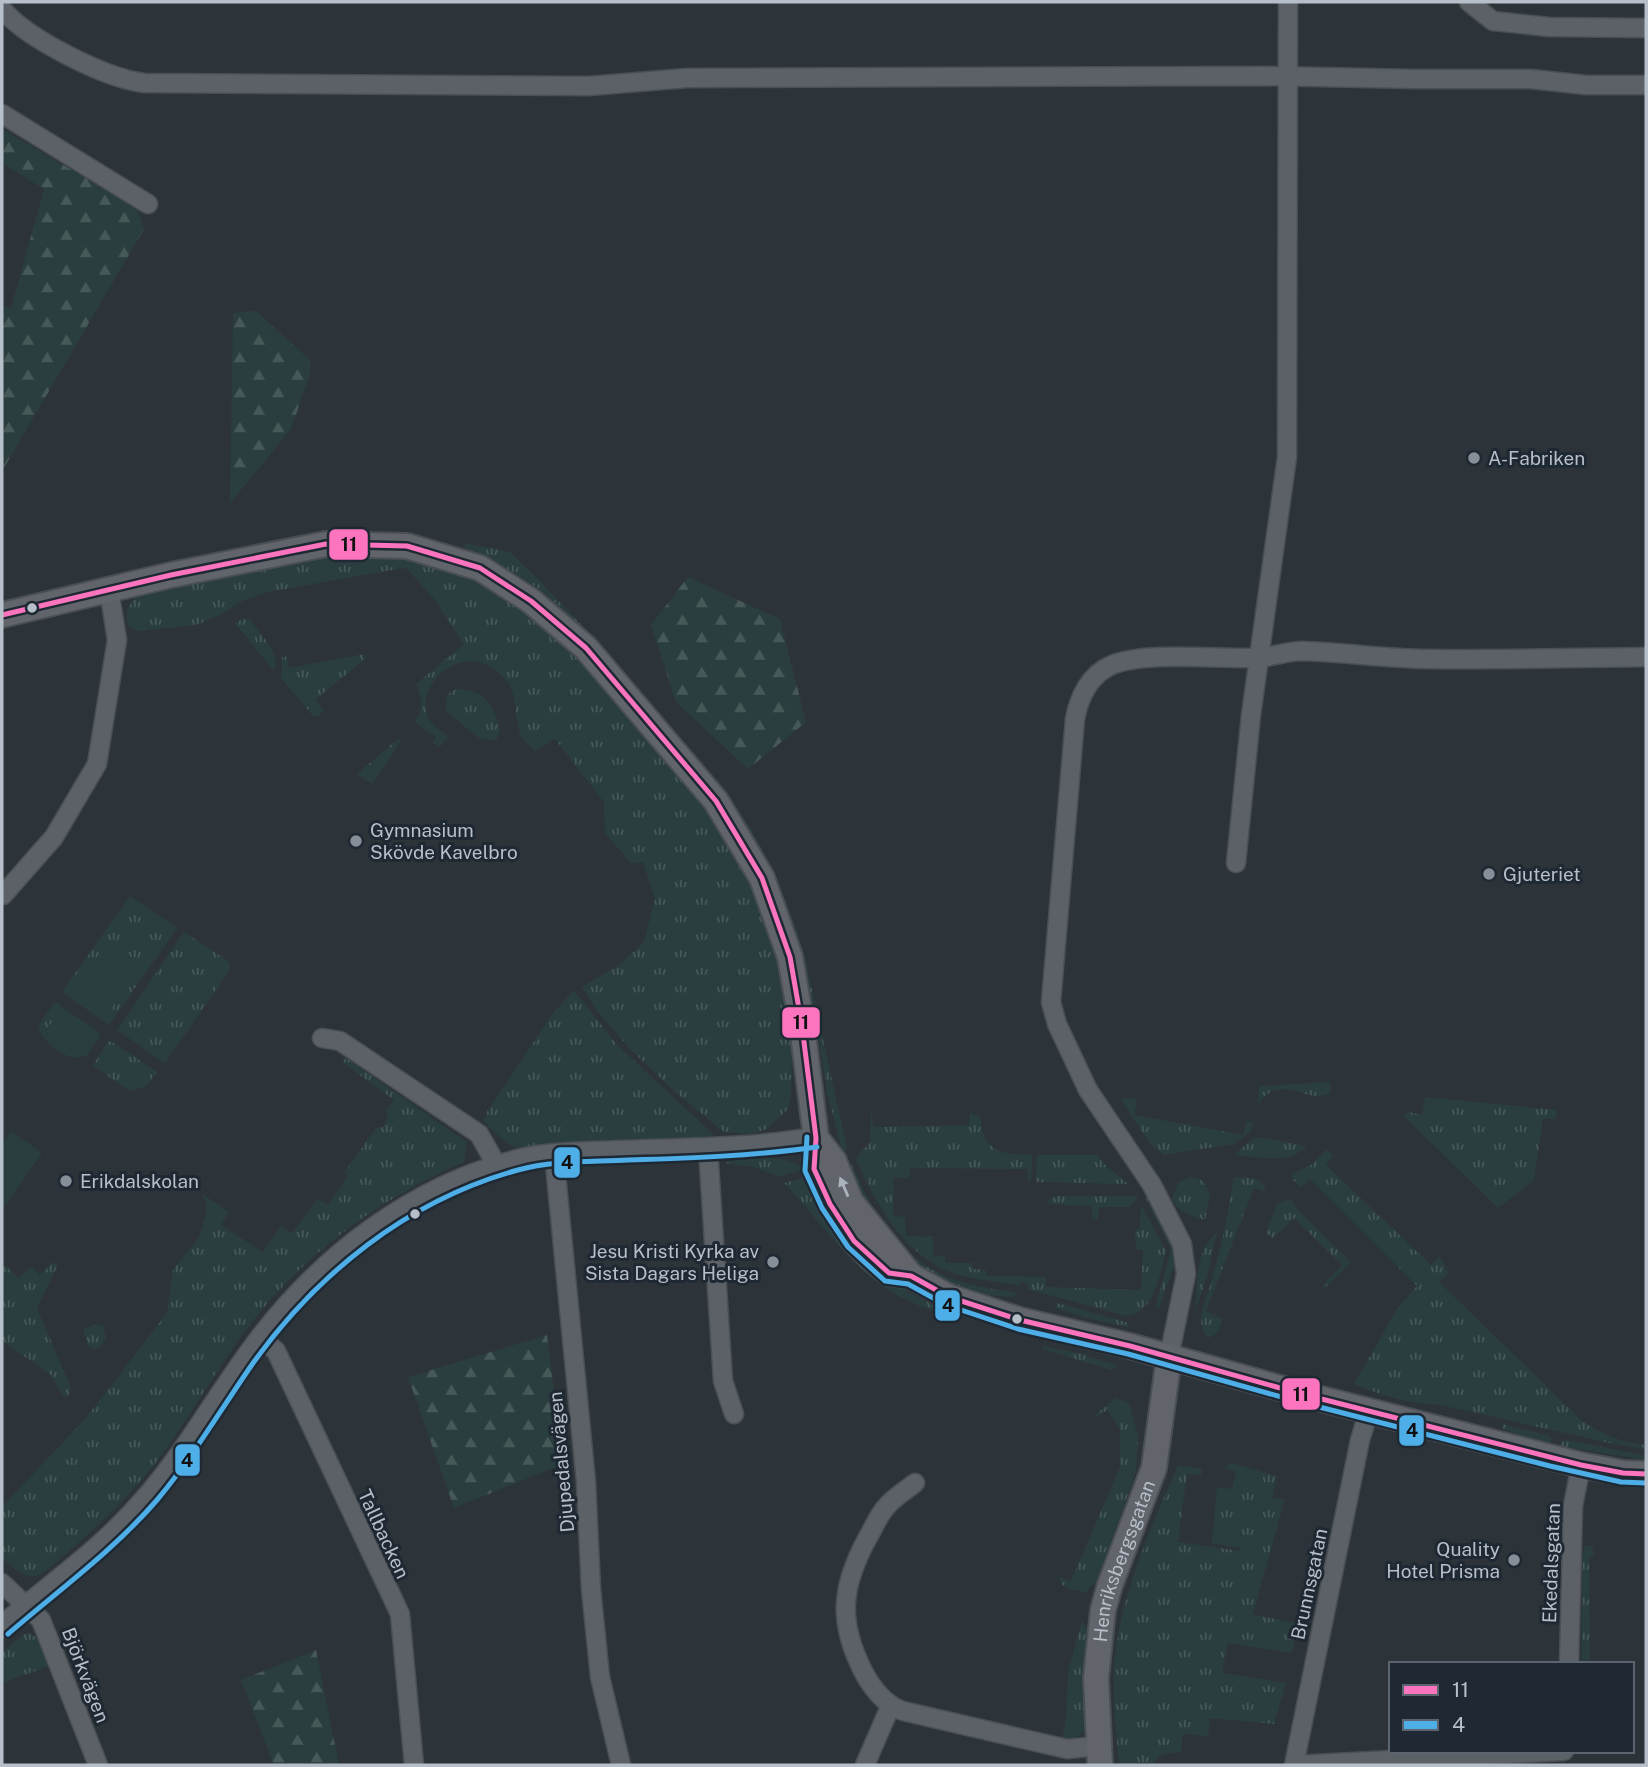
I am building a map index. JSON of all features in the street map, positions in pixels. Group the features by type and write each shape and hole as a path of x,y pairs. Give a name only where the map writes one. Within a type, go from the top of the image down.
{"main road":[{"path":"2,615 326,544 407,546 480,568 531,601 586,648 716,801 762,878 790,957 816,1138 814,1169 830,1204 854,1241 889,1273 911,1276 949,1297 1020,1320 1581,1465 1623,1473 1646,1474"},
{"name":"Henriksbergsgatan","path":"1100,1756 1096,1678 1103,1610 1154,1468 1169,1357"}],"street":[{"path":"1236,863 1258,658 1287,457 1288,2"},
{"path":"1469,2 1493,21 1549,27 1646,28"},
{"path":"2,9 18,24 51,45 115,77 144,83 589,86 687,78 1250,76 1531,79 1586,85 1646,85"},
{"path":"2,114 148,204"},
{"path":"3,895 54,837 97,764 117,639 109,590"},
{"path":"1169,1357 1186,1274 1182,1244 1176,1227 1152,1185 1088,1090 1057,1024 1051,1002 1075,719 1077,707 1087,685 1111,665 1126,661 1258,658 1299,651 1427,659 1646,657"},
{"path":"322,1038 341,1041 479,1134 496,1166"},
{"path":"2,1627 82,1562 134,1513 174,1462 261,1338 307,1284 371,1230 410,1205 496,1166 554,1154 708,1148 816,1138"},
{"path":"708,1148 723,1381 734,1414"},
{"name":"Djupedalsvägen","path":"554,1154 586,1482 591,1589 600,1677 621,1765"},
{"name":"Tallbacken","path":"261,1338 276,1351 400,1614 414,1765"},
{"name":"Brunnsgatan","path":"1369,1411 1362,1431 1295,1765 1526,1753"},
{"name":"Ekedalsgatan","path":"1569,1662 1573,1506 1581,1465"},
{"path":"915,1483 887,1506 855,1562 844,1606 853,1652 866,1678 890,1707 925,1718 1100,1756"},
{"name":"Björkvägen","path":"2,1583 27,1605 44,1626 99,1765"},
{"path":"865,1765 890,1707"}],"green space":[{"path":"2,129 137,208 144,229 2,471 2,306 11,308 44,189 2,163"},
{"path":"256,311 311,361 309,377 291,429 230,503 233,313"},
{"path":"465,543 510,552 537,578 725,789 751,829 772,869 804,953 847,1148 843,1154 827,1093 819,1040 798,947 632,686 564,610 538,588 494,561 463,547"},
{"path":"319,553 407,554 490,583 533,613 585,666 708,808 739,860 761,905 777,949 792,1029 791,1098 787,1110 767,1129 751,1134 724,1132 673,1090 629,1048 597,1011 582,987 619,965 644,942 655,899 643,862 632,864 605,833 604,802 555,739 535,751 523,739 511,688 500,674 490,667 475,661 461,662 451,666 435,679 426,698 426,708 428,718 448,736 440,747 433,742 436,737 415,722 421,704 416,684 464,644 435,600 407,569 268,592 242,601 222,614 196,625 139,631 129,627 128,610 137,594"},
{"path":"688,577 780,619 806,722 748,769 676,702 651,625"},
{"path":"244,618 250,620 273,651 276,664 274,671 238,627 236,623"},
{"path":"364,654 365,659 315,700 324,711 317,716 313,716 281,678 282,657 286,656 289,668"},
{"path":"456,689 475,692 486,700 500,729 497,739 493,741 479,738 447,712 445,706 448,694"},
{"path":"398,739 401,741 372,784 357,774"},
{"path":"130,896 177,928 109,1025 62,992"},
{"path":"184,932 230,965 229,971 165,1063 117,1030"},
{"path":"108,941 142,964 106,1016 73,992"},
{"path":"574,990 616,1044 716,1137 566,1143 523,1150 510,1145 492,1130 483,1120 488,1110 554,1012"},
{"path":"54,1003 59,1003 62,1007 46,1032 82,1057 71,1057 57,1050 41,1033 38,1026"},
{"path":"62,1007 99,1032 100,1037 86,1056 82,1057 46,1032"},
{"path":"111,1041 157,1072 146,1086 130,1091 93,1066 107,1042"},
{"path":"346,1058 467,1142 464,1162 412,1188 362,1218 294,1275 241,1336 169,1444 134,1488 47,1570 33,1576 20,1573 2,1558 2,1507 86,1418 167,1313 173,1270 199,1237 206,1214 206,1203 201,1193 229,1212 221,1225 263,1252 281,1226 290,1233 293,1232 317,1199 328,1205 347,1177 344,1173 376,1128 383,1127 388,1118 386,1111 394,1100 342,1062"},
{"path":"1330,1082 1330,1093 1321,1096 1285,1089 1276,1090 1258,1104 1259,1086"},
{"path":"1132,1097 1137,1100 1134,1115 1244,1135 1246,1121 1253,1122 1250,1132 1234,1144 1164,1155 1150,1144 1121,1099"},
{"path":"1425,1097 1557,1110 1555,1119 1543,1119 1534,1180 1498,1208 1403,1115 1408,1112 1422,1115"},
{"path":"871,1113 873,1127 969,1125 970,1113 980,1116 985,1138 995,1149 1011,1154 1032,1155 1031,1182 1028,1182 1028,1169 910,1168 909,1178 894,1178 893,1216 905,1217 906,1236 933,1237 933,1256 945,1256 945,1263 973,1263 973,1269 986,1270 986,1276 1046,1277 1046,1287 1141,1290 1143,1250 1136,1250 1135,1231 1140,1228 1141,1205 1166,1251 1149,1301 1136,1314 1126,1316 1028,1289 1029,1284 1021,1282 1020,1286 980,1279 956,1274 938,1266 907,1243 895,1228 873,1195 856,1160 858,1154 870,1143"},
{"path":"11,1131 42,1153 2,1210 2,1145"},
{"path":"1257,1137 1307,1146 1292,1156 1283,1158 1236,1155"},
{"path":"1328,1150 1333,1155 1326,1165 1431,1265 1440,1257 1448,1273 1439,1282 1582,1421 1613,1437 1646,1445 1646,1449 1441,1405 1407,1401 1354,1384 1397,1309 1417,1286 1310,1179 1301,1187 1293,1180 1292,1174 1311,1165"},
{"path":"1037,1155 1097,1155 1128,1184 1036,1182"},
{"path":"736,1158 780,1159 803,1169 779,1177 753,1167 725,1163"},
{"path":"852,1164 868,1200 890,1232 918,1260 952,1279 1016,1293 1014,1297 983,1295 957,1288 929,1275 912,1261 869,1212 847,1165"},
{"path":"808,1177 892,1283 965,1322 924,1308 895,1294 859,1266 784,1183"},
{"path":"1191,1177 1204,1181 1210,1196 1205,1220 1182,1211 1172,1200 1178,1183"},
{"path":"1251,1178 1263,1183 1265,1192 1254,1188 1206,1311 1223,1319 1217,1333 1208,1338 1201,1318 1222,1240 1233,1179"},
{"path":"1057,1196 1137,1196 1137,1199 1129,1207 1099,1207 1098,1219 1092,1219 1092,1206 1046,1204"},
{"path":"1145,1197 1152,1199 1174,1242 1174,1266 1159,1308 1156,1305 1171,1249"},
{"path":"1290,1199 1351,1262 1325,1288 1322,1286 1342,1265 1294,1218 1273,1238 1266,1233 1277,1204"},
{"path":"1217,1232 1195,1312 1201,1259 1204,1249"},
{"path":"53,1262 58,1265 37,1308 71,1388 69,1395 64,1397 51,1375 2,1341 2,1268 5,1265 18,1278 31,1267 40,1275"},
{"path":"1057,1303 1129,1323 1128,1327 1056,1308"},
{"path":"95,1324 103,1325 106,1338 99,1347 92,1349 89,1348 83,1329"},
{"path":"547,1335 563,1464 454,1508 408,1377"},
{"path":"1043,1346 1082,1354 1118,1366 1111,1370 1042,1349"},
{"path":"1116,1398 1129,1403 1138,1437 1136,1472 1097,1581 1087,1589 1088,1593 1069,1589 1061,1584 1059,1577 1071,1581 1120,1467 1120,1429 1107,1410 1097,1417 1095,1415"},
{"path":"1502,1424 1547,1435 1551,1438 1551,1444 1537,1442 1502,1428"},
{"path":"1567,1440 1646,1456 1646,1460 1560,1446"},
{"path":"1230,1463 1277,1476 1272,1498 1285,1499 1253,1614 1298,1624 1292,1653 1228,1643 1222,1673 1286,1683 1274,1724 1210,1718 1208,1736 1183,1734 1181,1752 1161,1756 1153,1765 1119,1765 1114,1704 1115,1657 1121,1619 1142,1552 1178,1465 1202,1469 1201,1475 1187,1474 1178,1542 1240,1551 1240,1548 1212,1543 1217,1487 1232,1489 1236,1472 1224,1468"},
{"path":"1592,1545 1594,1556 1589,1557 1590,1662 1582,1662 1584,1546"},
{"path":"1082,1620 1090,1635 1087,1723 1078,1736 1062,1739 1066,1720 1068,1672"},
{"path":"29,1633 39,1639 49,1666 2,1683 2,1653 24,1634"},
{"path":"316,1650 339,1765 274,1765 241,1680"}],"transit line":[{"name":"11","path":"2,615 171,575 326,544 407,546 480,568 531,601 586,648 716,801 762,878 790,957 816,1138 814,1169 830,1204 854,1241 889,1273 911,1276 949,1297 1020,1320 1130,1346 1298,1393 1581,1465 1623,1473 1646,1474"},
{"name":"4","path":"807,1137 805,1171 822,1208 848,1247 885,1281 908,1284 946,1305 1018,1329 1128,1354 1296,1401 1550,1466 1621,1482 1646,1483"},
{"name":"4","path":"8,1634 140,1519 182,1468 277,1332 335,1271 402,1221 439,1200 478,1183 531,1167 572,1162 746,1155 817,1147"}],"place":[{"name":"A-Fabriken","path":"1474,458"},
{"name":"Gymnasium Skövde Kavelbro","path":"356,841"},
{"name":"Gjuteriet","path":"1489,874"},
{"name":"Erikdalskolan","path":"66,1181"},
{"name":"Jesu Kristi Kyrka av Sista Dagars Heliga","path":"773,1262"},
{"name":"Quality Hotel Prisma","path":"1514,1560"}]}
